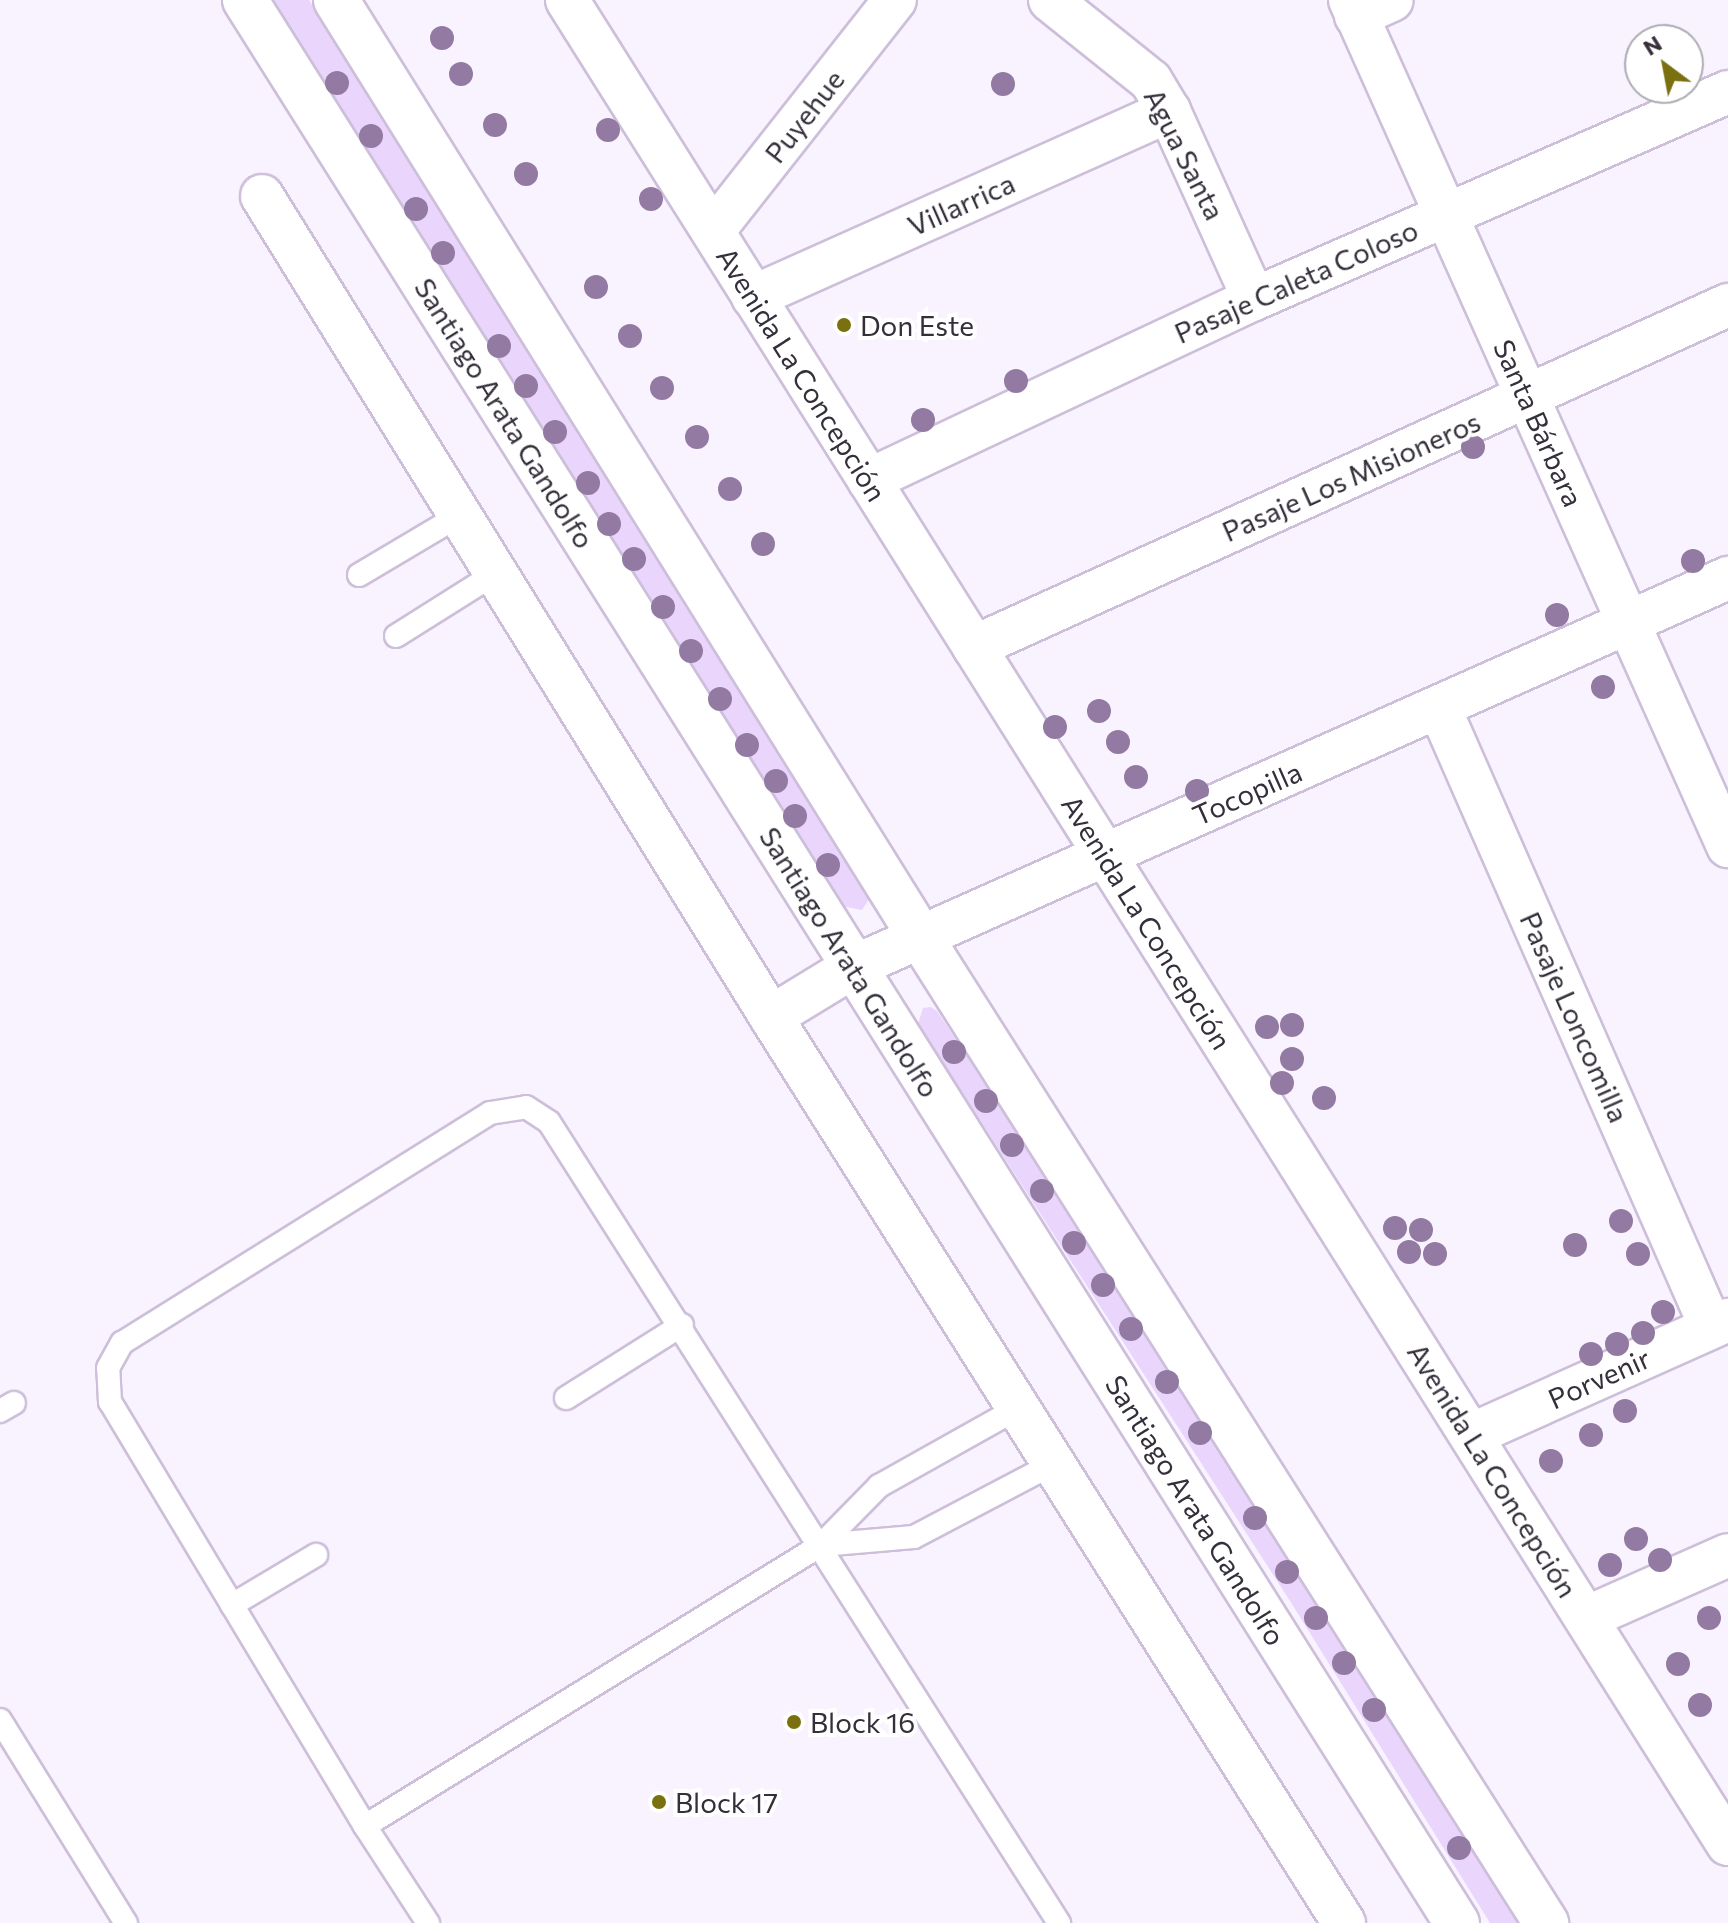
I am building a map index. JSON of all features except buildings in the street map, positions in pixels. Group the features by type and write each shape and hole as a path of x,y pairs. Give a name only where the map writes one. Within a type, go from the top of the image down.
{"main road":[{"name":"Santiago Arata Gandolfo","path":"245,0 1457,1923"},
{"path":"336,0 921,938 1546,1923"}],"street":[{"name":"Puyehue","path":"713,231 895,0"},
{"name":"Agua Santa","path":"1050,0 1151,81 1169,111 1254,299"},
{"name":"Santa Bárbara","path":"1366,5 1445,214 1728,846"},
{"name":"Avenida La Concepción","path":"582,7 753,297 1586,1618 1712,1787 1728,1844"},
{"name":"Pasaje Caleta Coloso","path":"869,480 1254,299 1728,92"},
{"name":"Villarrica","path":"753,297 1169,111"},
{"path":"262,196 771,1017 1344,1923"},
{"name":"Pasaje Los Misioneros","path":"974,647 1728,305"},
{"name":"Tocopilla","path":"771,1017 853,967 1728,578"},
{"name":"Pasaje Loncomilla","path":"1439,707 1720,1324"},
{"name":"Porvenir","path":"1471,1435 1720,1324"},
{"path":"1586,1618 1728,1555"}],"lane":[{"path":"359,575 460,515"},
{"path":"396,636 496,573"},
{"path":"428,1923 365,1826 110,1402 108,1368 122,1343 477,1121 490,1113 526,1107 549,1122 682,1325 1059,1923"},
{"path":"566,1398 682,1325"},
{"path":"365,1826 821,1545 879,1486 1018,1408"},
{"path":"821,1545 914,1537 1055,1463"},
{"path":"232,1605 316,1555"},
{"path":"0,1720 126,1923"}],"shaded area":[{"path":"267,0 309,0 866,885 870,898 862,910 836,905"},
{"path":"931,1007 937,1011 1124,1290 1528,1923 1490,1923 1290,1601 918,1024 923,1008"}],"place":[{"name":"Don Este","path":"844,325"},
{"name":"Block 16","path":"794,1722"},
{"name":"Block 17","path":"659,1802"}]}
